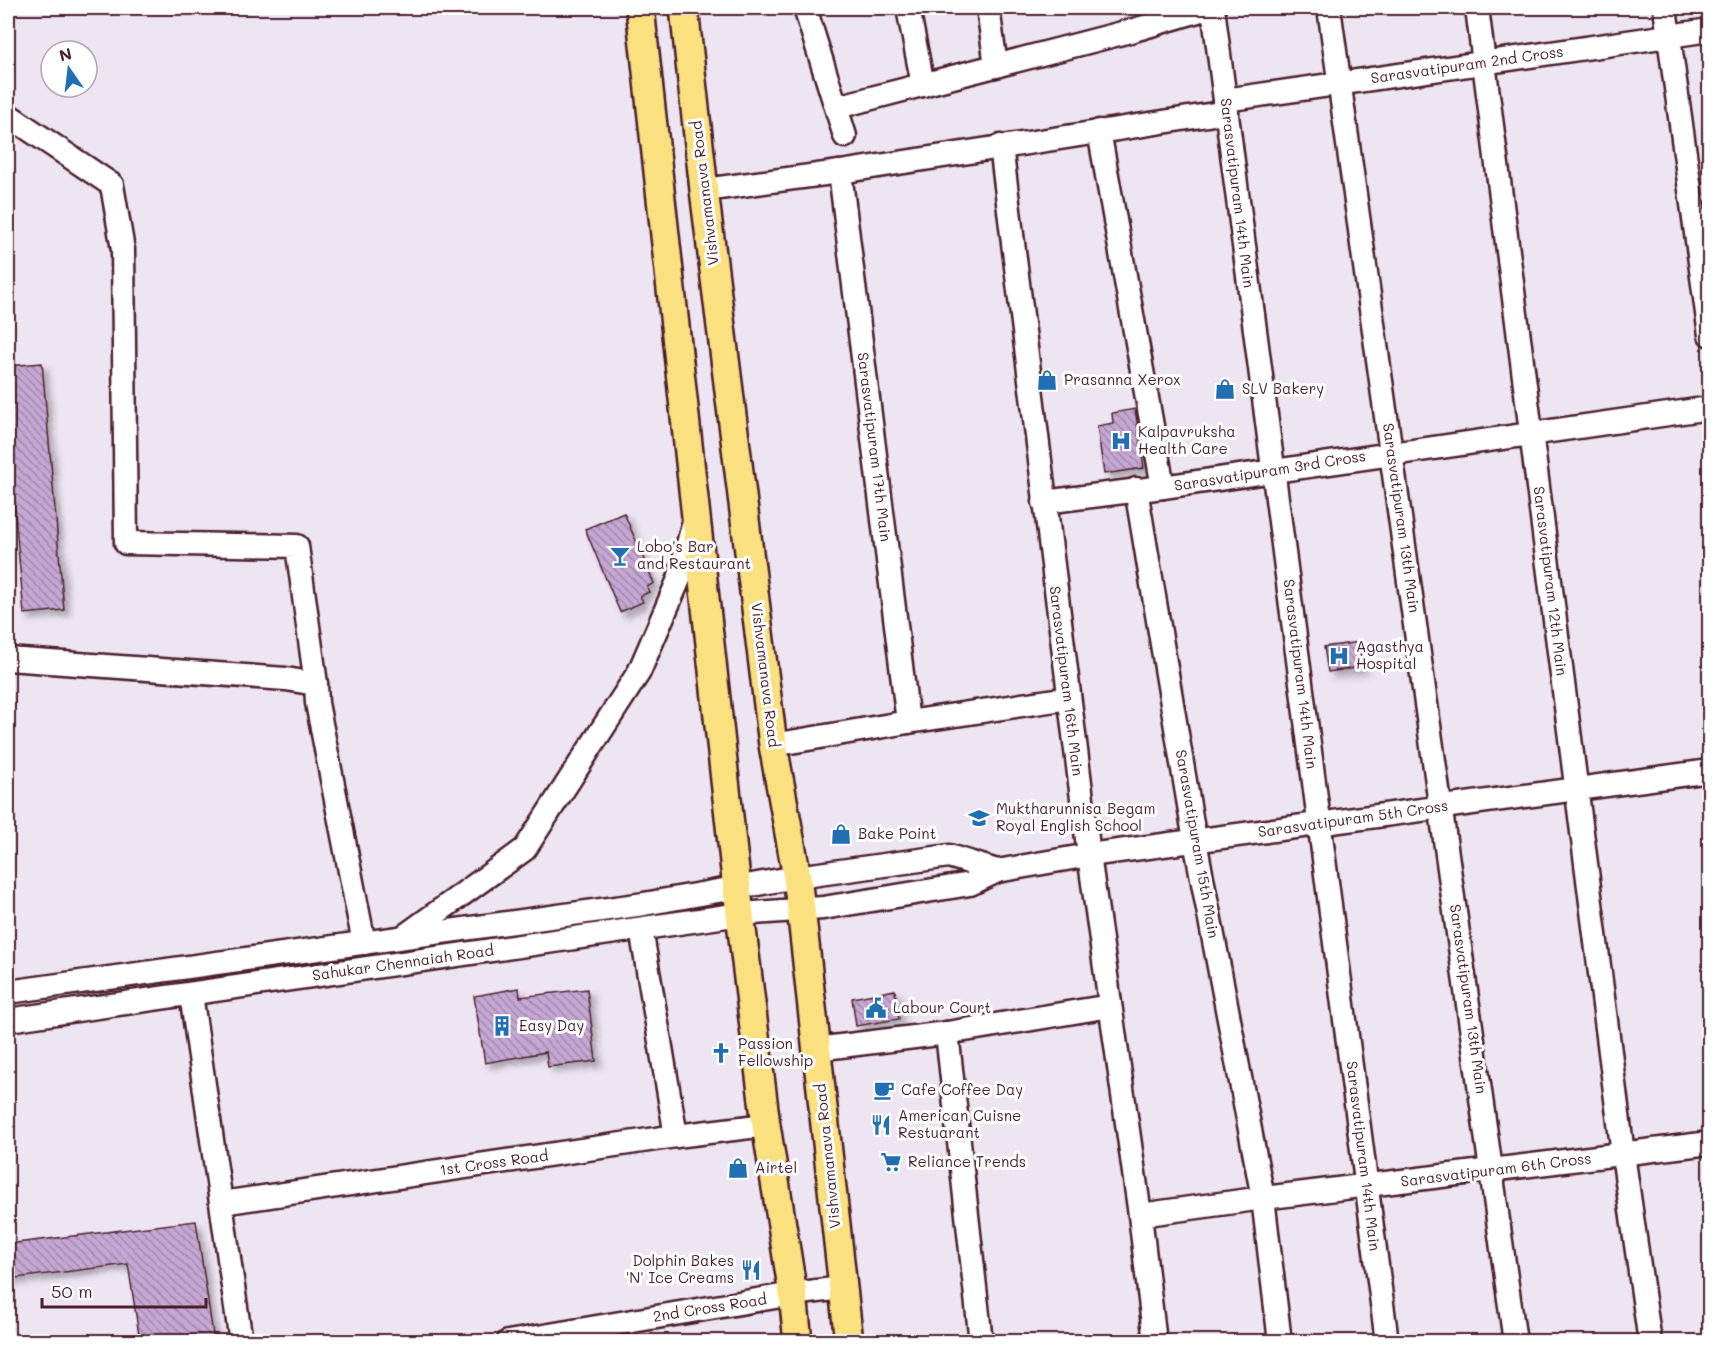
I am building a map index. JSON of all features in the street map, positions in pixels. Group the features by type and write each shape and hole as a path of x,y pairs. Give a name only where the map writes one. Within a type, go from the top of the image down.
{"main road":[{"path":"640,8 739,901 766,1125 793,1294 798,1341"},
{"name":"Vishvamanava Road","path":"684,8 704,190 773,745 797,877 849,1341"}],"street":[{"path":"805,8 845,136"},
{"path":"908,8 922,85"},
{"path":"988,8 996,66"},
{"path":"837,107 1134,30 1208,8"},
{"name":"Sarasvatipuram 14th Main","path":"1213,8 1387,1341"},
{"name":"Sarasvatipuram 13th Main","path":"1329,8 1515,1341"},
{"name":"Sarasvatipuram 12th Main","path":"1477,8 1623,1154 1650,1341"},
{"path":"1665,8 1702,225 1710,335"},
{"name":"Sarasvatipuram 2nd Cross","path":"704,190 1100,131 1340,83 1710,30"},
{"path":"8,116 112,185 123,250 126,543 297,546 317,703 364,943"},
{"path":"1100,131 1163,487"},
{"name":"Sarasvatipuram 16th Main","path":"1001,146 1089,855 1140,1215 1155,1341"},
{"name":"Sarasvatipuram 17th Main","path":"840,171 908,722"},
{"name":"Sarasvatipuram 3rd Cross","path":"1044,502 1710,408"},
{"name":"Sarasvatipuram 15th Main","path":"1136,489 1195,841 1263,1198 1280,1341"},
{"path":"402,938 525,849 639,672 680,579 697,508"},
{"path":"8,659 286,679 316,684"},
{"path":"773,745 1069,698"},
{"name":"Sarasvatipuram 5th Cross","path":"800,908 823,908 970,884 997,871 1089,855 1710,771"},
{"name":"Sarasvatipuram 5th Cross","path":"797,877 949,856 997,871"},
{"name":"Sahukar Chennaiah Road","path":"8,1020 641,929 739,901 797,877"},
{"name":"Sahukar Chennaiah Road","path":"8,992 644,904 739,901 800,908"},
{"path":"641,929 676,1136"},
{"path":"191,993 241,1341"},
{"path":"816,1049 947,1033 1110,1006"},
{"path":"947,1033 981,1341"},
{"name":"1st Cross Road","path":"222,1203 676,1136 766,1125"},
{"name":"Sarasvatipuram 6th Cross","path":"1140,1215 1710,1143"},
{"name":"2nd Cross Road","path":"508,1341 609,1333 793,1294 842,1287"}],"building":[{"path":"42,363 64,610 24,614 13,492 8,493 8,366"},
{"path":"1135,409 1144,468 1104,474 1097,426 1113,423 1112,413"},
{"name":"Lobo's Bar and Restaurant","path":"624,513 654,583 647,587 649,592 640,596 643,602 620,612 585,529"},
{"path":"1359,642 1362,667 1328,672 1324,647"},
{"path":"519,988 520,997 587,989 596,1061 548,1067 546,1052 485,1063 474,996"},
{"name":"Labour Court","path":"895,990 899,1019 856,1026 852,998"},
{"path":"196,1221 214,1341 140,1341 128,1264 8,1279 8,1244"}],"place":[{"name":"Prasanna Xerox","path":"1047,380"},
{"name":"SLV Bakery","path":"1225,389"},
{"name":"Kalpavruksha Health Care","path":"1121,441"},
{"name":"Lobo's Bar and Restaurant","path":"620,556"},
{"name":"Agasthya Hospital","path":"1339,656"},
{"name":"Muktharunnisa Begam Royal English School","path":"979,818"},
{"name":"Bake Point","path":"841,834"},
{"name":"Labour Court","path":"876,1008"},
{"name":"Easy Day","path":"502,1026"},
{"name":"Passion Fellowship","path":"721,1053"},
{"name":"Cafe Coffee Day","path":"884,1090"},
{"name":"American Cuisne Restuarant","path":"881,1125"},
{"name":"Reliance Trends","path":"891,1162"},
{"name":"Airtel","path":"738,1168"},
{"name":"Dolphin Bakes 'N' Ice Creams","path":"751,1270"}]}
